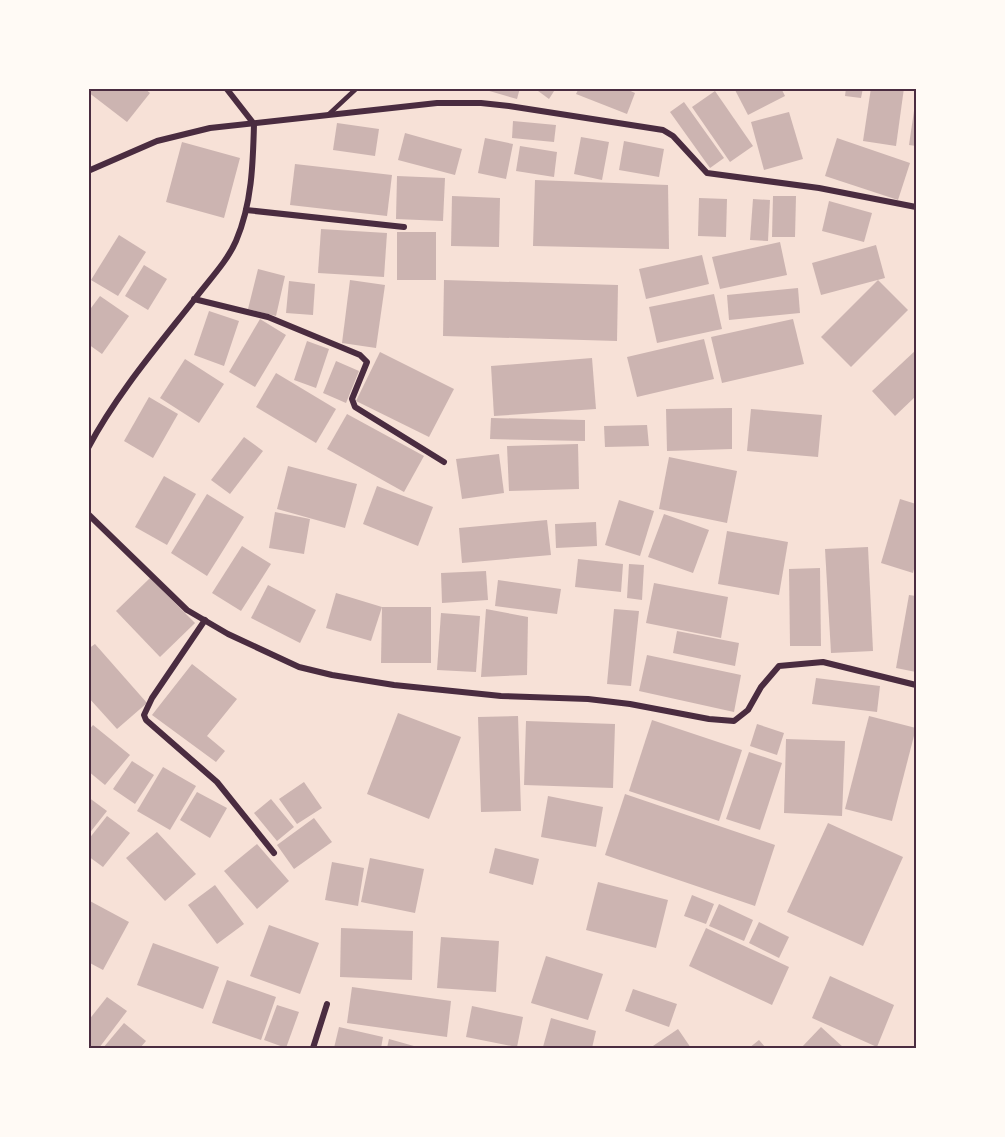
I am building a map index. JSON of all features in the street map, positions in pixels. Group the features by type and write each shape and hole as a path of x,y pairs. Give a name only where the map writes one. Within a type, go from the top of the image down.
{"street":[{"path":"88,448 100,426 223,263 236,241 246,210 252,170 254,124 226,88"},
{"path":"88,171 157,141 210,128 437,103 480,103 663,130 673,136 707,173 819,188 916,207"},
{"path":"246,210 404,227"},
{"path":"194,299 276,320 360,355 367,362 352,399 355,407 444,462"},
{"path":"88,514 187,610 266,653 298,667 332,675 467,693 588,699 734,721 747,710 761,687 779,666 823,662 916,685"},
{"path":"205,620 152,698 144,715 146,720 217,782 274,853"},
{"path":"313,1048 327,1004"}],"lane":[{"path":"328,115 357,88"}],"building":[{"path":"88,88 144,88 150,93 127,122 88,92"},
{"path":"479,88 520,88 517,99"},
{"path":"534,88 556,88 549,99"},
{"path":"579,88 624,88 635,93 627,114 576,94"},
{"path":"734,88 781,88 785,96 748,115"},
{"path":"846,88 863,88 861,98 845,96"},
{"path":"871,88 904,88 896,146 863,141"},
{"path":"715,91 753,146 730,162 692,107"},
{"path":"684,102 724,158 710,168 670,112"},
{"path":"916,105 916,146 909,145"},
{"path":"789,112 803,159 764,170 751,122"},
{"path":"513,121 556,125 554,142 512,138"},
{"path":"337,123 379,129 375,156 333,150"},
{"path":"405,133 462,149 455,175 398,160"},
{"path":"581,137 609,142 602,180 574,174"},
{"path":"485,138 513,144 506,179 478,173"},
{"path":"837,138 910,163 898,200 825,176"},
{"path":"624,141 664,149 659,177 619,170"},
{"path":"182,142 240,158 224,218 166,202"},
{"path":"520,146 557,152 554,177 516,171"},
{"path":"295,164 392,175 387,216 290,205"},
{"path":"397,176 445,178 443,221 396,219"},
{"path":"535,180 668,185 669,249 533,246"},
{"path":"452,196 500,198 499,247 451,246"},
{"path":"773,196 796,196 795,237 772,237"},
{"path":"699,198 727,199 726,237 698,236"},
{"path":"753,199 770,200 768,241 750,240"},
{"path":"829,201 872,213 864,242 822,231"},
{"path":"321,229 387,233 384,277 318,273"},
{"path":"397,232 436,232 436,280 397,280"},
{"path":"119,235 146,252 118,296 91,280"},
{"path":"780,242 787,275 720,289 712,257"},
{"path":"876,245 885,278 821,295 812,263"},
{"path":"702,255 709,284 646,299 639,269"},
{"path":"144,265 167,279 148,310 125,296"},
{"path":"258,269 285,276 276,316 248,309"},
{"path":"350,280 385,285 376,348 342,343"},
{"path":"444,280 618,285 617,341 443,336"},
{"path":"878,280 908,310 851,367 821,337"},
{"path":"289,281 315,284 313,315 286,313"},
{"path":"798,288 800,313 729,320 727,295"},
{"path":"714,294 722,329 657,343 649,307"},
{"path":"100,296 129,316 102,354 88,344 88,312"},
{"path":"209,311 239,321 224,366 194,355"},
{"path":"260,319 286,335 255,387 229,372"},
{"path":"793,319 804,364 722,383 711,337"},
{"path":"704,339 714,379 637,397 627,357"},
{"path":"307,341 329,349 316,388 294,380"},
{"path":"916,350 916,396 895,416 872,391"},
{"path":"380,352 454,389 429,437 356,401"},
{"path":"592,358 596,409 494,416 491,366"},
{"path":"185,359 224,384 199,423 160,398"},
{"path":"336,361 359,371 346,403 323,393"},
{"path":"276,373 336,409 316,443 256,407"},
{"path":"149,397 178,414 153,458 124,441"},
{"path":"732,408 732,449 667,451 666,409"},
{"path":"751,409 822,415 818,457 747,451"},
{"path":"347,414 424,456 404,492 327,449"},
{"path":"491,418 585,420 585,441 490,439"},
{"path":"647,425 649,446 605,447 604,426"},
{"path":"244,437 263,451 230,494 211,480"},
{"path":"578,444 579,489 509,491 507,446"},
{"path":"499,454 504,493 462,499 456,459"},
{"path":"669,457 737,471 727,523 659,509"},
{"path":"288,466 357,484 345,528 277,509"},
{"path":"164,476 196,494 167,545 135,527"},
{"path":"377,486 433,507 418,546 363,524"},
{"path":"207,494 244,517 207,576 171,553"},
{"path":"900,499 916,504 916,561 913,573 881,563"},
{"path":"619,500 654,511 640,556 605,545"},
{"path":"275,512 310,519 304,554 269,548"},
{"path":"664,514 709,530 693,573 648,557"},
{"path":"547,520 551,555 462,563 459,528"},
{"path":"596,522 597,546 556,548 555,524"},
{"path":"727,531 788,542 779,595 718,584"},
{"path":"242,546 271,564 241,611 212,593"},
{"path":"868,547 873,651 831,653 825,549"},
{"path":"578,559 623,564 621,592 575,587"},
{"path":"629,564 644,565 642,600 627,598"},
{"path":"820,568 821,646 790,646 789,569"},
{"path":"486,571 488,600 442,603 441,573"},
{"path":"150,578 195,623 160,657 116,611"},
{"path":"498,580 561,589 557,614 495,606"},
{"path":"654,583 728,597 721,638 646,623"},
{"path":"268,585 316,610 300,643 251,618"},
{"path":"336,593 382,607 371,641 326,628"},
{"path":"909,595 916,596 916,672 896,668"},
{"path":"382,607 431,607 431,663 381,663"},
{"path":"486,609 528,617 527,675 481,677"},
{"path":"614,609 639,611 631,686 607,684"},
{"path":"441,613 480,616 476,672 437,670"},
{"path":"677,631 739,643 735,666 673,653"},
{"path":"95,644 147,703 117,729 88,697 88,649"},
{"path":"647,655 741,675 734,712 639,691"},
{"path":"192,664 237,699 207,736 225,751 216,762 152,715"},
{"path":"816,678 880,686 877,712 812,704"},
{"path":"398,713 461,737 429,819 367,794"},
{"path":"518,716 521,811 481,812 478,717"},
{"path":"869,716 916,728 892,821 845,809"},
{"path":"652,720 742,750 719,821 629,791"},
{"path":"526,721 615,724 613,788 524,785"},
{"path":"757,724 784,733 777,755 750,746"},
{"path":"93,725 130,755 105,785 88,771 88,731"},
{"path":"786,739 845,741 842,816 784,813"},
{"path":"749,752 782,763 760,830 726,819"},
{"path":"132,761 154,775 135,804 113,789"},
{"path":"163,767 196,786 170,830 137,811"},
{"path":"304,782 322,808 297,824 279,799"},
{"path":"197,792 227,808 210,838 180,820"},
{"path":"625,794 775,845 755,906 605,855"},
{"path":"548,796 603,807 596,847 541,837"},
{"path":"88,797 107,811 88,835"},
{"path":"271,799 294,827 277,841 254,813"},
{"path":"107,816 130,833 103,867 88,856 88,840"},
{"path":"314,818 332,842 294,869 277,845"},
{"path":"828,823 903,857 863,946 787,912"},
{"path":"157,832 196,874 165,901 126,858"},
{"path":"257,844 289,881 257,909 224,871"},
{"path":"495,848 539,859 533,885 489,873"},
{"path":"370,858 424,869 415,913 361,902"},
{"path":"332,862 364,868 358,906 325,900"},
{"path":"598,882 668,900 656,948 586,930"},
{"path":"215,885 244,924 217,944 188,905"},
{"path":"692,895 714,904 706,924 684,916"},
{"path":"88,900 129,922 103,970 88,962"},
{"path":"719,904 753,920 744,941 709,926"},
{"path":"759,922 789,937 779,958 749,943"},
{"path":"269,925 319,943 300,994 250,976"},
{"path":"341,928 413,931 412,980 340,977"},
{"path":"706,928 789,967 772,1005 689,966"},
{"path":"441,937 499,941 496,992 437,988"},
{"path":"153,943 219,967 203,1009 137,985"},
{"path":"546,956 603,974 588,1020 531,1003"},
{"path":"830,976 894,1005 877,1047 812,1018"},
{"path":"227,980 276,997 261,1040 212,1023"},
{"path":"352,987 451,1001 447,1037 347,1023"},
{"path":"633,989 677,1004 669,1027 625,1011"},
{"path":"107,997 127,1011 99,1048 89,1048 88,1021"},
{"path":"277,1005 299,1012 286,1048 264,1040"},
{"path":"472,1006 523,1017 517,1047 466,1037"},
{"path":"551,1018 596,1031 592,1048 543,1047"},
{"path":"124,1023 146,1041 140,1048 103,1048"},
{"path":"339,1027 383,1037 381,1048 334,1048"},
{"path":"821,1027 844,1048 801,1048"},
{"path":"678,1029 691,1048 650,1048"},
{"path":"389,1039 421,1048 387,1048"},
{"path":"759,1040 766,1048 749,1048"}]}
